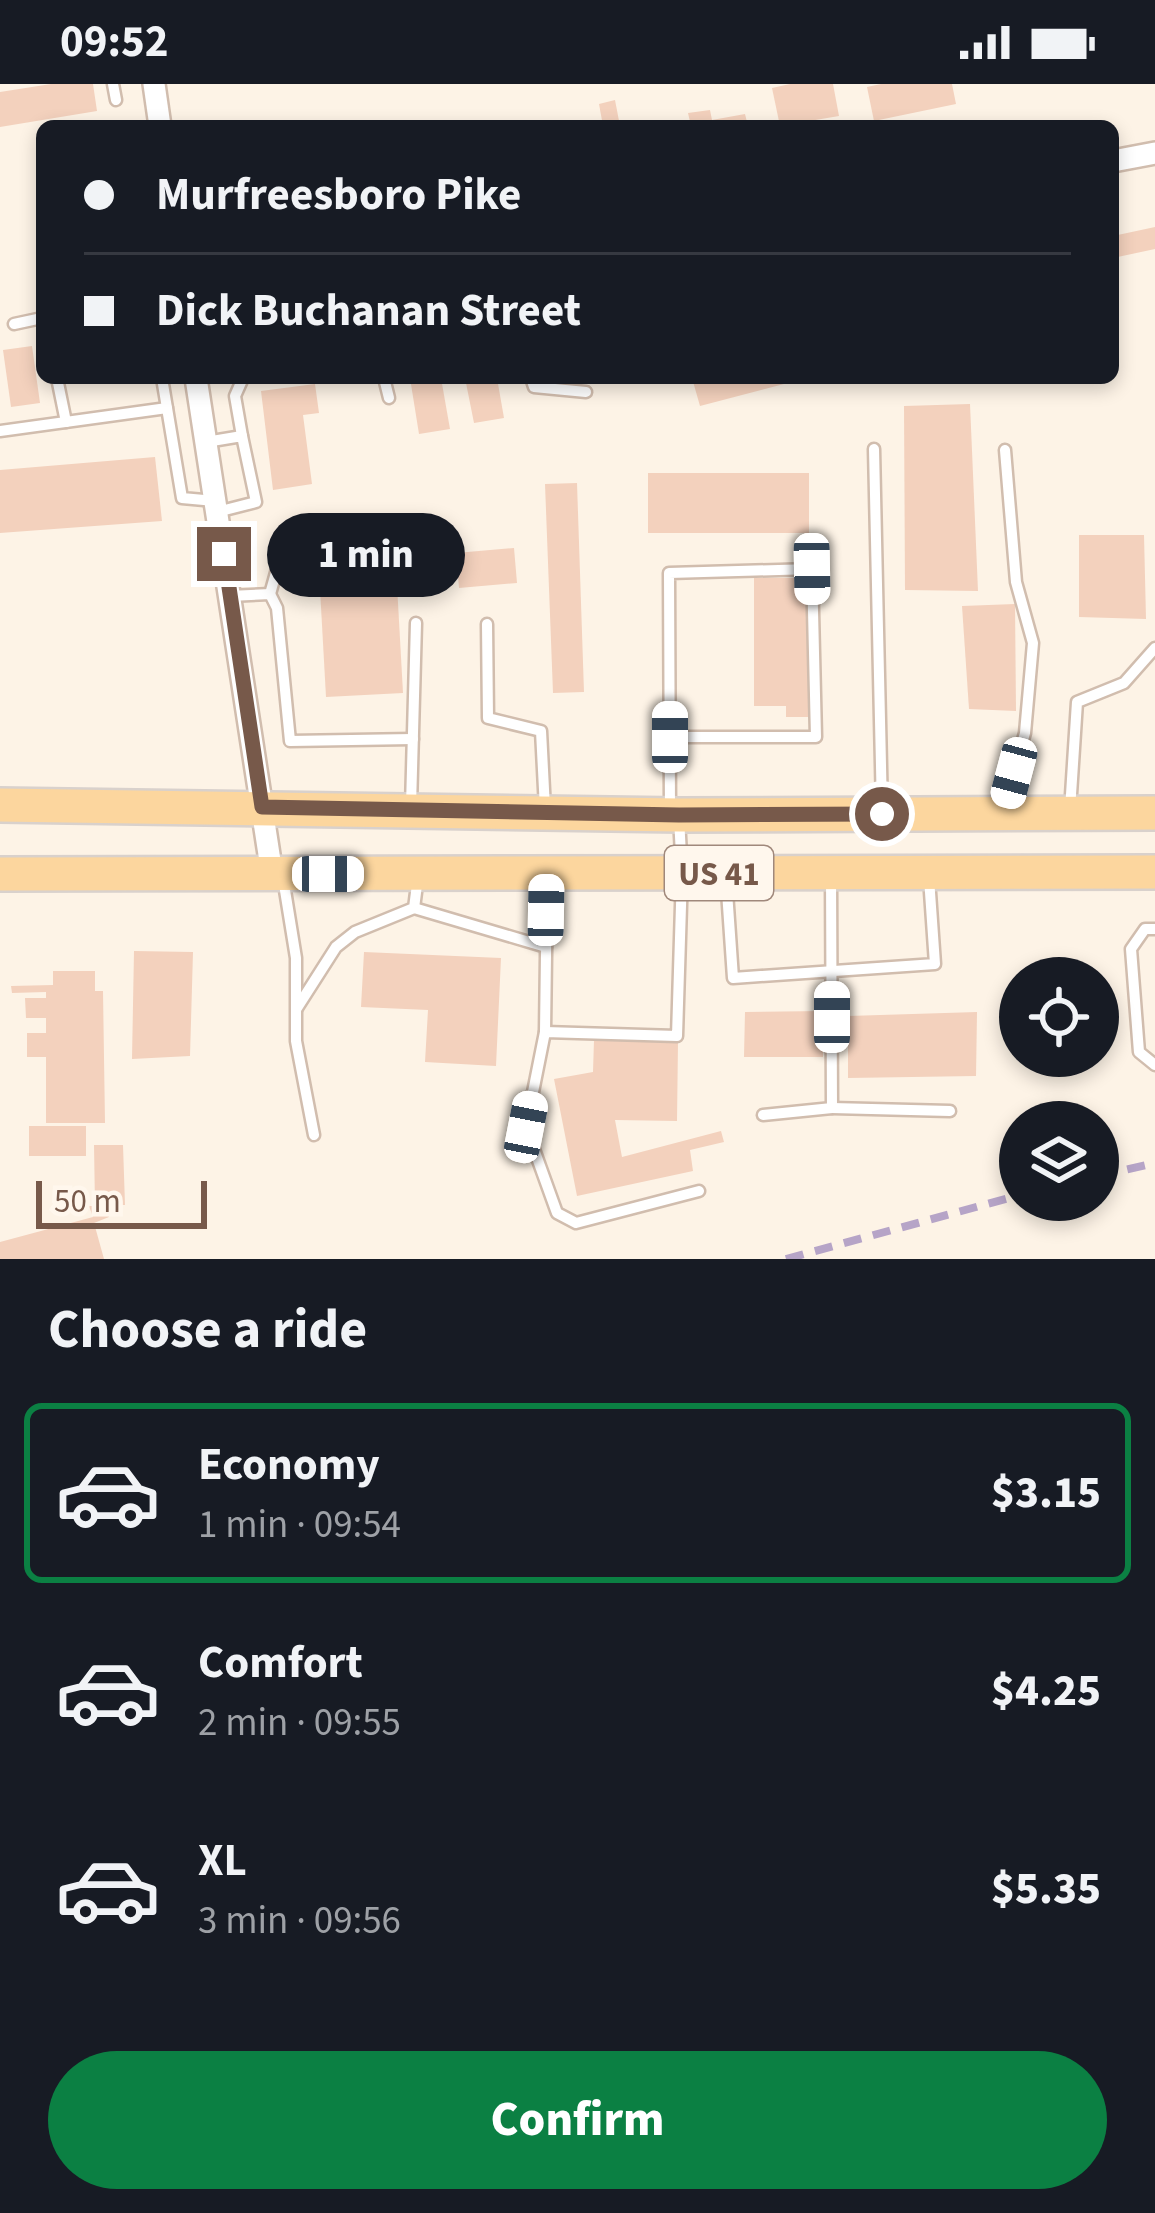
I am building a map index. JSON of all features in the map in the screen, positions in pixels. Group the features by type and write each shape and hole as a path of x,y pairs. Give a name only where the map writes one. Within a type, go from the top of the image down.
{"main road":[{"path":"0,805 675,815 1155,813"},
{"name":"US 41","path":"0,874 1155,872"}],"street":[{"path":"154,84 159,120"},
{"path":"1119,160 1155,153"},
{"path":"197,384 262,807 277,874"}],"lane":[{"path":"112,84 116,100"},
{"path":"14,324 36,319"},
{"path":"58,384 66,422"},
{"path":"163,384 182,498 216,507 256,502 235,396 240,384"},
{"path":"386,384 389,398"},
{"path":"533,384 586,392"},
{"path":"0,431 166,408"},
{"path":"206,442 242,436"},
{"path":"874,448 882,814"},
{"path":"1003,814 1025,733 1033,643 1016,582 1005,450"},
{"path":"344,535 284,544 270,594 277,608 290,741 413,739"},
{"path":"544,1032 676,1036 682,873 670,737 669,573 812,569 816,737 670,737"},
{"path":"230,596 270,594"},
{"path":"411,810 416,622"},
{"path":"487,624 488,718 541,731 545,812"},
{"path":"1070,814 1077,703 1124,682 1155,648"},
{"path":"725,873 733,977 935,964 928,873"},
{"path":"831,873 832,1108"},
{"path":"277,874 296,958 296,1041 314,1135"},
{"path":"414,908 418,874"},
{"path":"547,874 544,1032 526,1127 557,1213 576,1222 699,1191"},
{"path":"296,1011 336,947 356,932 414,908 546,947"},
{"path":"1155,929 1145,929 1131,949 1139,1052 1155,1066"},
{"path":"763,1115 832,1108 950,1111"}],"building":[{"path":"93,84 97,111 0,127 0,92"},
{"path":"833,84 839,116 779,120 772,88"},
{"path":"952,84 956,104 874,120 867,87"},
{"path":"615,100 619,120 602,120 599,104"},
{"path":"710,110 712,120 690,120 688,113"},
{"path":"745,114 746,120 712,120"},
{"path":"1155,227 1155,249 1119,257 1119,235"},
{"path":"32,346 40,403 11,407 3,350"},
{"path":"315,384 319,413 303,415 312,484 273,490 261,391"},
{"path":"411,384 442,384 450,429 419,434"},
{"path":"466,384 498,384 504,418 474,423"},
{"path":"694,384 784,384 700,406"},
{"path":"970,404 978,591 905,590 904,406"},
{"path":"155,457 162,521 0,533 0,470"},
{"path":"648,473 809,473 809,533 648,533"},
{"path":"577,483 584,692 553,693 545,484"},
{"path":"447,533 451,584 407,587 403,537"},
{"path":"1079,535 1144,535 1146,619 1079,617"},
{"path":"514,548 517,583 459,588 456,553"},
{"path":"396,567 403,693 326,697 319,571"},
{"path":"754,578 809,578 809,717 786,717 786,706 754,706"},
{"path":"1015,604 1016,711 969,709 962,606"},
{"path":"134,951 193,952 190,1056 132,1059"},
{"path":"364,952 501,958 496,1066 425,1062 428,1010 361,1007"},
{"path":"53,971 95,971 95,991 103,991 105,1123 46,1123 46,1057 27,1057 27,1033 46,1033 46,1018 26,1018 25,998 46,998 46,992 12,993 11,986 53,985"},
{"path":"824,1011 823,1057 744,1057 745,1012"},
{"path":"977,1012 976,1076 848,1078 848,1016"},
{"path":"594,1040 678,1042 677,1121 615,1120 622,1157 721,1131 724,1142 690,1150 693,1171 577,1196 554,1079 593,1072"},
{"path":"29,1126 86,1126 86,1156 29,1156"},
{"path":"94,1145 123,1145 125,1205 105,1205 109,1217 94,1223 104,1259 0,1259 0,1242 93,1217 89,1206 95,1206"}],"railway":[{"path":"1119,1171 1155,1163"},
{"path":"786,1259 999,1201"}],"route":[{"path":"224,554 262,807 882,814"}]}
